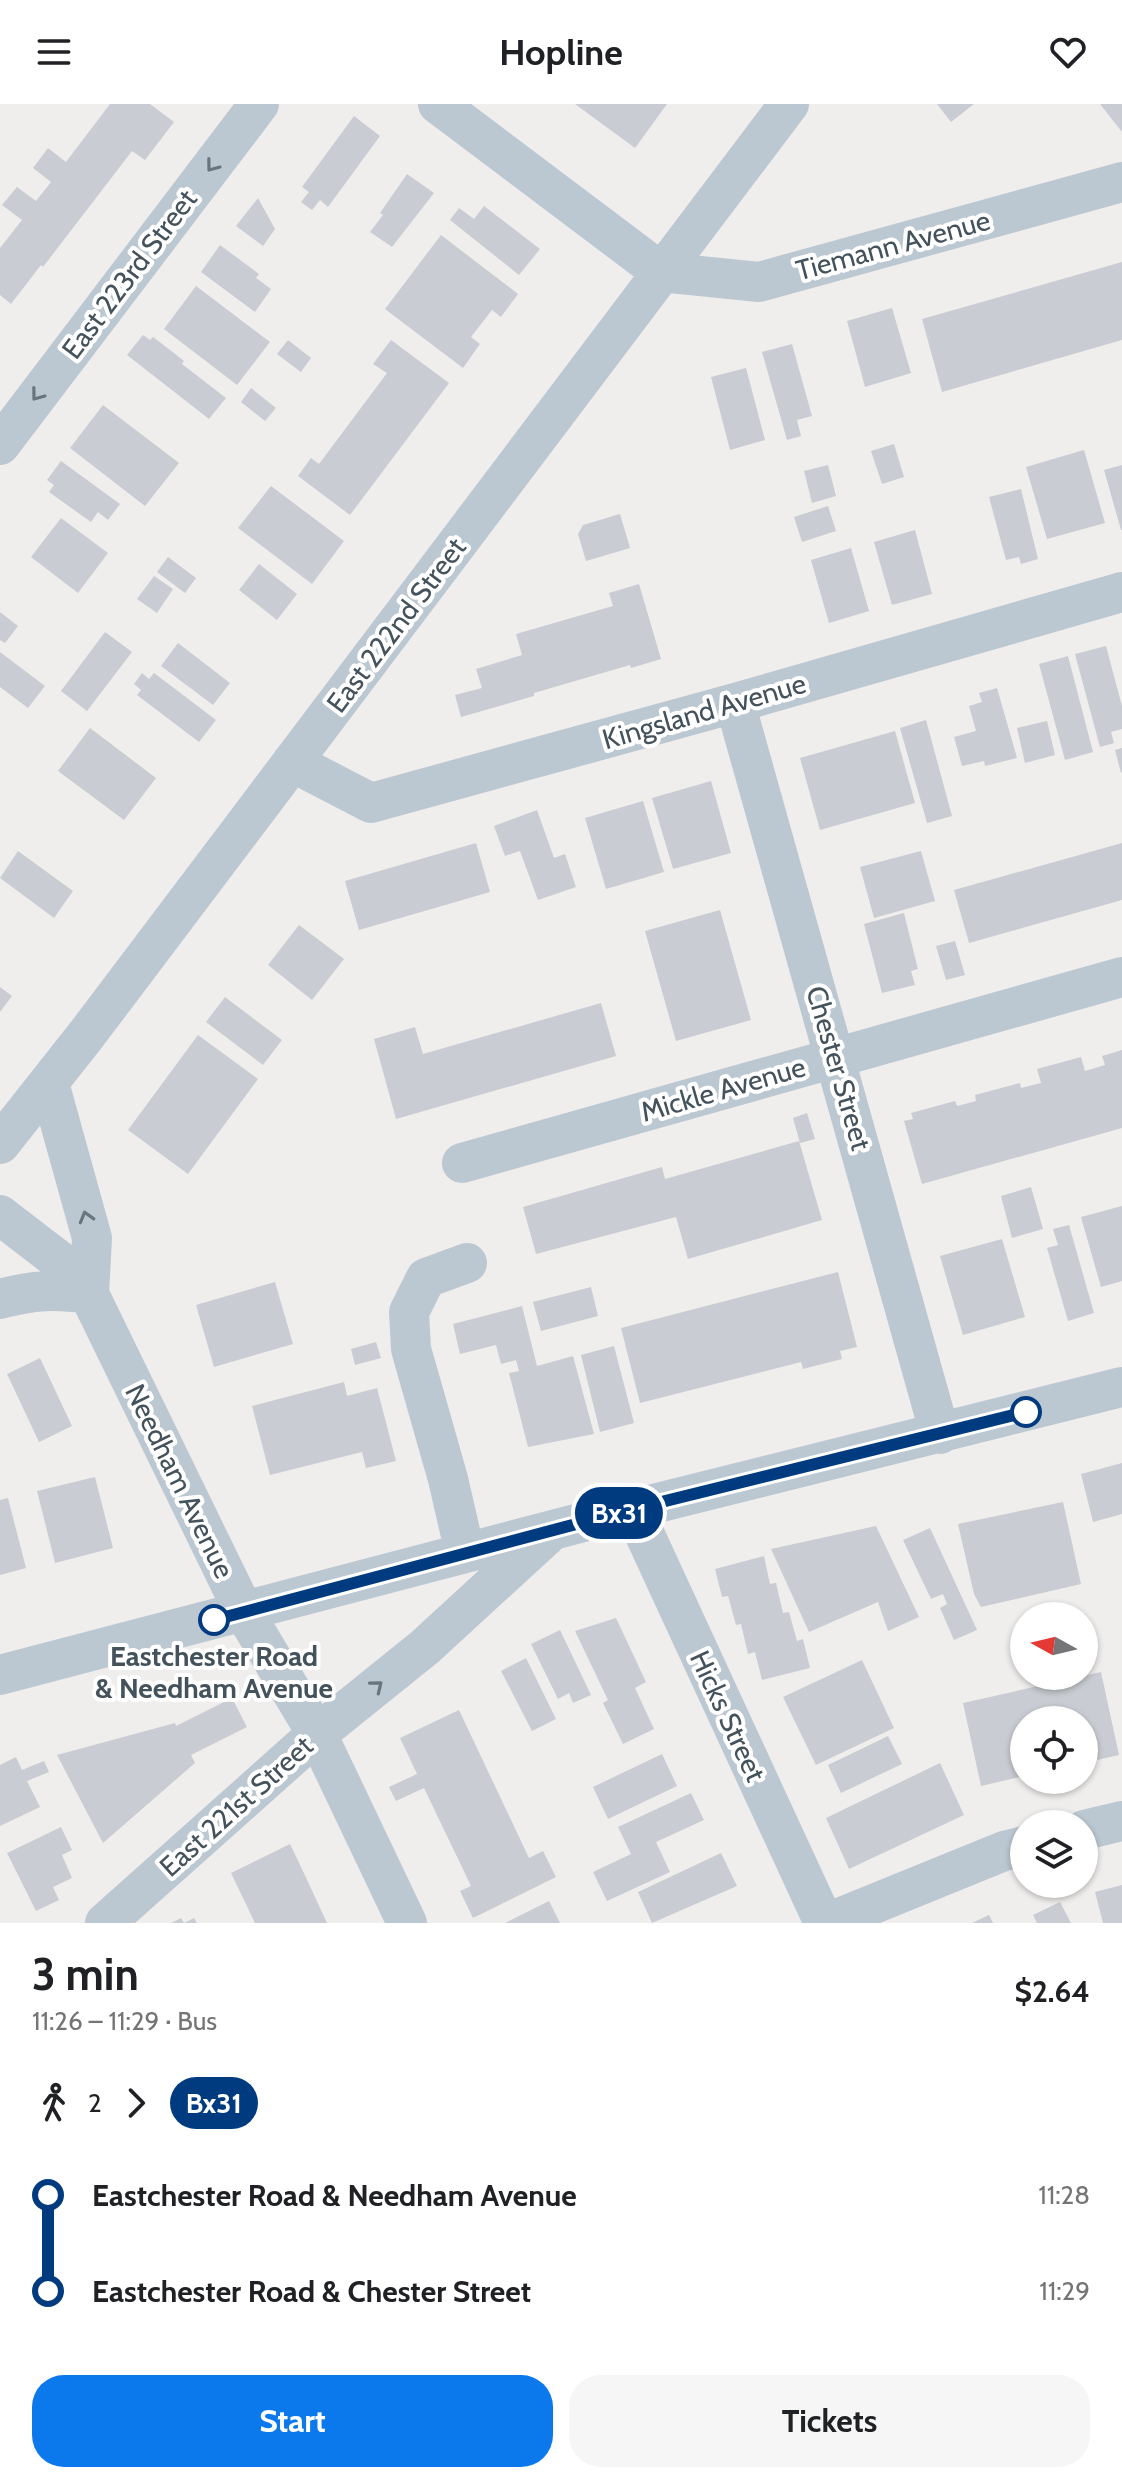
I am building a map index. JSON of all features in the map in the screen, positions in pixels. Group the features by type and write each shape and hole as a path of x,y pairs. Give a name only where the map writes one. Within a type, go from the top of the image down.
{"street":[{"name":"East 223rd Street","path":"0,445 259,104"},
{"path":"438,104 661,272"},
{"name":"East 222nd Street","path":"0,1144 789,104"},
{"name":"Tiemann Avenue","path":"661,272 759,282 1122,182"},
{"name":"Kingsland Avenue","path":"292,762 371,803 1122,592"},
{"name":"Chester Street","path":"735,703 940,1434"},
{"name":"Mickle Avenue","path":"462,1163 1122,977"},
{"name":"Needham Avenue","path":"49,1083 92,1238 89,1294"},
{"name":"Needham Avenue","path":"0,1215 65,1265 89,1294 244,1612 317,1734 407,1923"},
{"path":"465,1553 448,1479 411,1349 409,1312 426,1278 467,1263"},
{"path":"0,1299 53,1289 89,1294"},
{"path":"0,1675 633,1509 1122,1387"},
{"name":"Hicks Street","path":"633,1509 825,1923"},
{"name":"East 221st Street","path":"105,1923 317,1734 425,1647 549,1533"},
{"path":"1098,1827 1122,1821"},
{"path":"825,1923 1010,1850"}],"building":[{"path":"110,104 150,104 174,122 145,160 132,151 11,304 0,295 0,248 22,220 2,205 17,187 36,201 51,182 33,168 48,148 66,162"},
{"path":"575,104 667,104 635,148"},
{"path":"937,104 974,104 951,122"},
{"path":"1100,104 1122,104 1122,132"},
{"path":"354,116 380,136 328,207 320,200 312,210 301,202 309,192 302,187"},
{"path":"407,174 434,193 392,247 370,232"},
{"path":"258,198 275,229 263,246 236,226"},
{"path":"484,206 540,249 519,275 450,220 459,208 474,219"},
{"path":"441,235 518,294 501,317 492,310 471,337 480,344 463,368 385,309"},
{"path":"220,245 259,274 256,278 271,289 255,312 201,272"},
{"path":"1122,262 1122,340 942,392 922,319"},
{"path":"196,286 270,342 237,385 164,329"},
{"path":"892,308 911,373 865,387 847,321"},
{"path":"143,335 150,340 153,337 226,398 209,419 127,355"},
{"path":"288,340 311,358 301,372 277,354"},
{"path":"391,340 449,383 350,515 298,476 311,458 319,464 387,373 373,364"},
{"path":"792,344 812,416 797,420 801,436 787,440 762,352"},
{"path":"746,368 765,440 730,450 711,377"},
{"path":"251,388 276,408 265,421 241,402"},
{"path":"103,405 179,463 145,506 70,448"},
{"path":"894,444 904,477 882,484 871,451"},
{"path":"1084,450 1105,523 1047,539 1026,467"},
{"path":"61,461 120,504 108,520 98,512 91,522 49,492 54,485 47,480"},
{"path":"828,465 836,496 812,503 804,471"},
{"path":"1122,465 1122,530 1121,530 1104,470"},
{"path":"271,486 344,541 312,584 238,528"},
{"path":"1021,489 1038,559 1021,564 1019,557 1006,560 989,497"},
{"path":"828,506 836,531 802,542 794,517"},
{"path":"620,514 630,548 586,561 578,534 583,525"},
{"path":"61,518 108,553 78,593 31,557"},
{"path":"915,530 932,594 892,605 874,542"},
{"path":"851,548 869,611 829,623 811,560"},
{"path":"168,557 196,578 185,593 157,572"},
{"path":"259,564 297,594 277,620 239,590"},
{"path":"154,576 173,589 157,613 137,599"},
{"path":"639,584 661,659 631,668 630,665 461,717 455,695 482,688 476,669 522,655 516,634 613,606 609,593"},
{"path":"0,612 18,626 5,643 0,640"},
{"path":"105,632 132,652 87,711 61,691"},
{"path":"178,643 230,683 213,705 161,666"},
{"path":"1106,646 1122,706 1122,729 1111,732 1114,743 1100,747 1075,654"},
{"path":"0,652 45,686 28,708 0,687"},
{"path":"1068,656 1093,752 1065,760 1039,664"},
{"path":"142,673 149,679 154,673 216,720 199,742 137,695 141,690 134,684"},
{"path":"997,688 1017,758 985,766 984,761 962,766 954,737 976,731 969,706 982,702 979,693"},
{"path":"926,720 952,816 927,823 900,728"},
{"path":"1047,721 1055,755 1025,763 1017,728"},
{"path":"90,728 156,778 124,820 58,771"},
{"path":"895,731 915,803 820,830 800,758"},
{"path":"1122,748 1122,772 1121,773 1115,750"},
{"path":"711,781 731,853 673,869 652,798"},
{"path":"643,801 664,872 606,889 585,818"},
{"path":"537,810 554,858 565,854 576,887 538,900 520,851 505,856 494,826"},
{"path":"476,843 490,892 359,930 345,881"},
{"path":"1122,843 1122,900 969,943 954,890"},
{"path":"18,851 73,891 54,918 0,878"},
{"path":"921,851 935,901 874,918 860,867"},
{"path":"720,910 751,1020 676,1041 645,931"},
{"path":"904,913 918,969 911,971 915,985 882,993 864,924"},
{"path":"299,925 344,959 312,1000 268,965"},
{"path":"955,941 965,975 946,980 936,946"},
{"path":"0,987 12,996 0,1012"},
{"path":"225,997 282,1040 263,1065 206,1022"},
{"path":"601,1003 616,1056 396,1119 374,1039 415,1027 423,1054"},
{"path":"198,1035 258,1079 188,1174 128,1130"},
{"path":"1122,1050 1122,1128 922,1184 904,1121 913,1119 911,1113 955,1101 957,1106 976,1101 975,1095 1020,1083 1021,1088 1041,1083 1037,1069 1081,1057 1085,1071 1105,1065 1102,1056"},
{"path":"807,1113 815,1139 800,1143 793,1118"},
{"path":"799,1141 822,1220 688,1259 676,1217 536,1254 523,1207 662,1167 665,1179"},
{"path":"1031,1187 1043,1229 1012,1238 1001,1196"},
{"path":"1122,1206 1122,1281 1101,1287 1081,1217"},
{"path":"1069,1225 1094,1313 1068,1321 1047,1248 1058,1245 1053,1229"},
{"path":"1002,1239 1025,1317 963,1335 940,1256"},
{"path":"838,1272 857,1347 840,1351 842,1359 803,1369 801,1362 640,1403 621,1328"},
{"path":"275,1282 293,1344 214,1367 196,1305"},
{"path":"591,1287 598,1316 541,1331 533,1302"},
{"path":"522,1306 537,1366 573,1356 594,1434 528,1447 509,1373 519,1371 516,1360 501,1364 496,1345 460,1354 453,1324"},
{"path":"376,1342 381,1358 355,1365 351,1349"},
{"path":"614,1346 634,1423 600,1432 581,1355"},
{"path":"40,1358 72,1426 39,1442 7,1374"},
{"path":"344,1382 347,1396 377,1388 396,1461 366,1468 362,1452 270,1475 252,1406"},
{"path":"1122,1463 1122,1514 1093,1522 1081,1474"},
{"path":"95,1477 113,1548 55,1563 37,1491"},
{"path":"8,1498 26,1568 0,1575 0,1500"},
{"path":"1063,1502 1081,1584 981,1607 974,1594 958,1524"},
{"path":"876,1526 919,1617 888,1631 878,1602 809,1632 771,1549"},
{"path":"930,1528 977,1630 954,1640 940,1608 947,1604 943,1594 931,1599 903,1540"},
{"path":"764,1556 770,1584 776,1583 783,1613 789,1612 797,1641 803,1639 810,1668 762,1680 755,1652 748,1654 741,1624 736,1625 728,1596 722,1597 715,1569"},
{"path":"616,1618 646,1682 635,1688 654,1729 623,1744 603,1703 608,1700 575,1631"},
{"path":"560,1630 591,1695 573,1703 569,1693 558,1699 531,1644"},
{"path":"526,1658 556,1719 532,1731 501,1671"},
{"path":"862,1660 894,1728 816,1765 783,1697"},
{"path":"1101,1672 1119,1755 1098,1760 1098,1706 1010,1706 1010,1779 981,1786 963,1703 1021,1690 1098,1690 1098,1673"},
{"path":"232,1698 247,1727 191,1755 195,1763 103,1843 57,1755 175,1723 176,1726"},
{"path":"459,1710 529,1858 543,1851 556,1877 473,1918 460,1891 471,1886 424,1788 396,1801 389,1787 417,1774 400,1738"},
{"path":"888,1736 902,1764 841,1793 828,1765"},
{"path":"662,1754 677,1786 608,1819 593,1787"},
{"path":"16,1757 22,1770 44,1761 49,1772 27,1781 40,1807 0,1826 0,1765"},
{"path":"940,1763 964,1815 849,1869 826,1818"},
{"path":"691,1793 704,1820 656,1842 670,1872 607,1901 593,1872 631,1854 618,1827"},
{"path":"61,1827 72,1850 62,1855 72,1878 53,1887 59,1900 36,1911 7,1853"},
{"path":"290,1844 327,1923 255,1923 231,1873"},
{"path":"721,1853 737,1886 652,1923 638,1892"},
{"path":"1122,1885 1122,1923 1103,1923 1097,1898 1098,1891"},
{"path":"549,1901 560,1923 505,1923"},
{"path":"1060,1902 1071,1923 1037,1923 1033,1915"},
{"path":"989,1915 993,1923 972,1923"}],"bus line":[{"name":"Bx31","path":"214,1620 633,1509 1026,1412"}],"place":[{"name":"Eastchester Road & Needham Avenue","path":"214,1620"}]}
